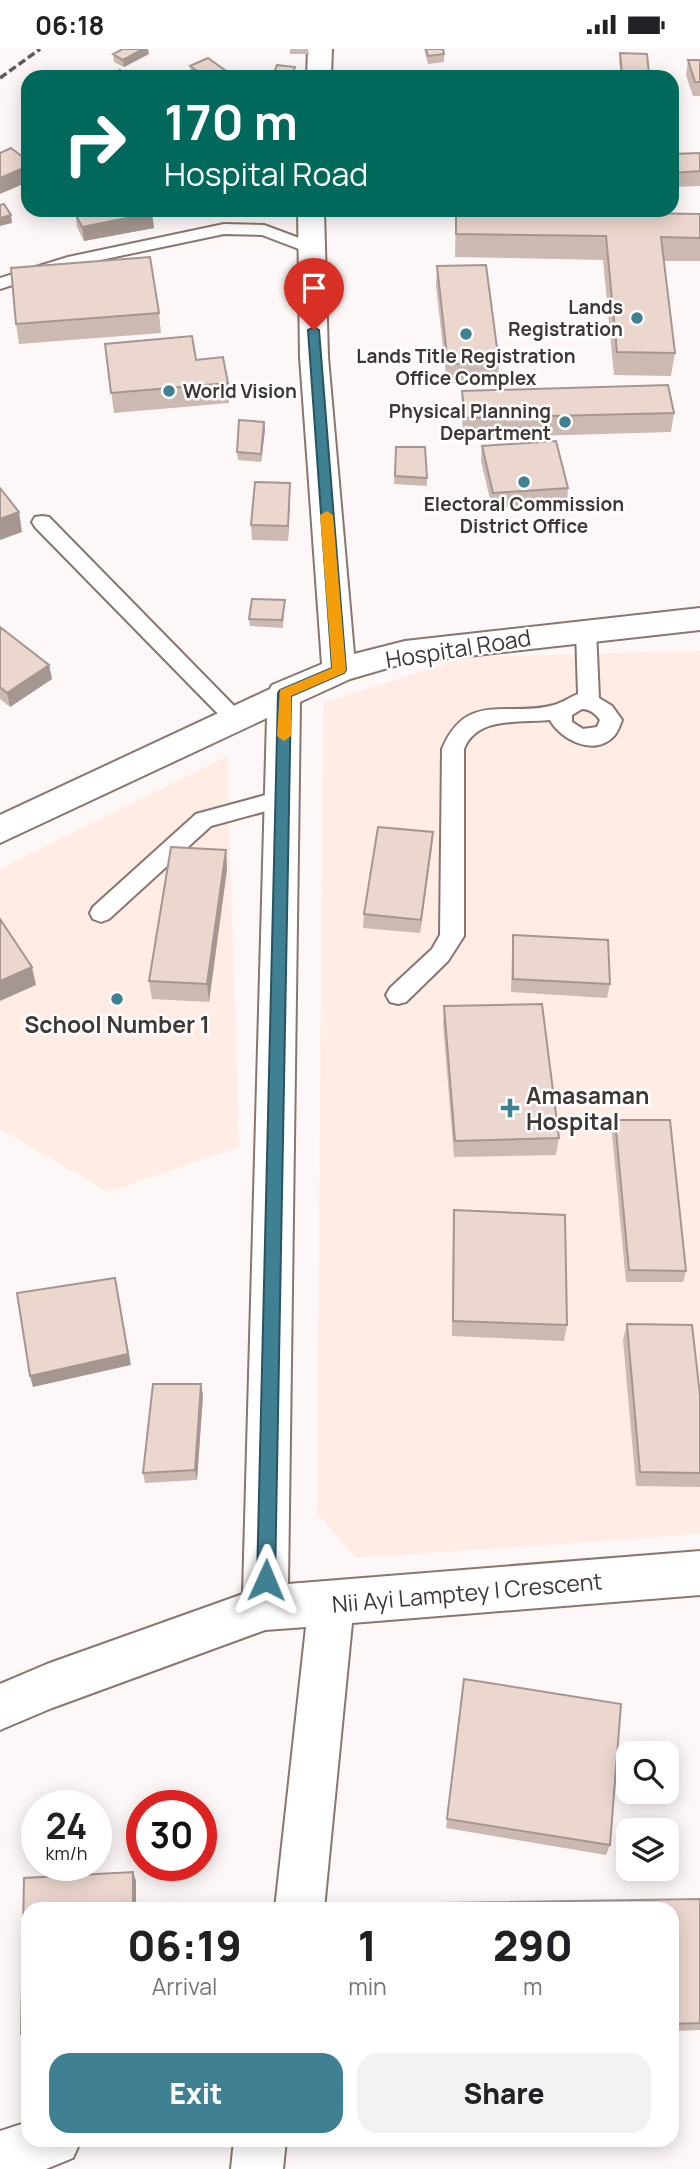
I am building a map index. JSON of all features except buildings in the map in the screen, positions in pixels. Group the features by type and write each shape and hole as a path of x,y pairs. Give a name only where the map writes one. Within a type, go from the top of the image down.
{"street":[{"path":"319,70 320,49"},
{"path":"311,217 314,357 339,670"},
{"name":"Hospital Road","path":"0,830 284,693 339,670 405,652 700,619"},
{"path":"265,1608 284,798 284,693"},
{"name":"Nii Ayi Lamptey I Crescent","path":"0,1707 47,1687 265,1608 700,1573"},
{"path":"301,1902 331,1603"},
{"path":"0,2157 32,2147"},
{"path":"257,2169 259,2147"}],"lane":[{"path":"205,217 208,232"},
{"path":"0,285 68,262 208,232 246,228 264,230 312,249"},
{"path":"42,522 234,718"},
{"path":"586,630 589,701"},
{"path":"398,995 440,955 452,936 453,749 460,732 481,718 561,712 572,703 589,701 604,708 611,720 606,732 599,736 582,737 566,730 562,725 561,712"},
{"path":"102,913 204,820 284,798"}],"shaded area":[{"name":"Amasaman Hospital","path":"700,651 700,1534 356,1558 317,1513 323,703 466,657"},
{"name":"School Number 1","path":"227,756 239,1147 108,1192 0,1129 0,869"}],"railway":[{"path":"0,78 40,49"}],"slow traffic":[{"path":"284,736 284,693 339,670 327,515"}],"place":[{"name":"Lands Registration","path":"637,318"},
{"name":"Lands Title Registration Office Complex","path":"466,334"},
{"name":"World Vision","path":"169,391"},
{"name":"Physical Planning Department","path":"565,422"},
{"name":"Electoral Commission District Office","path":"524,482"},
{"name":"School Number 1","path":"117,999"},
{"name":"Amasaman Hospital","path":"510,1108"}],"route":[{"path":"266,1580 284,693 339,670 314,330"}]}
